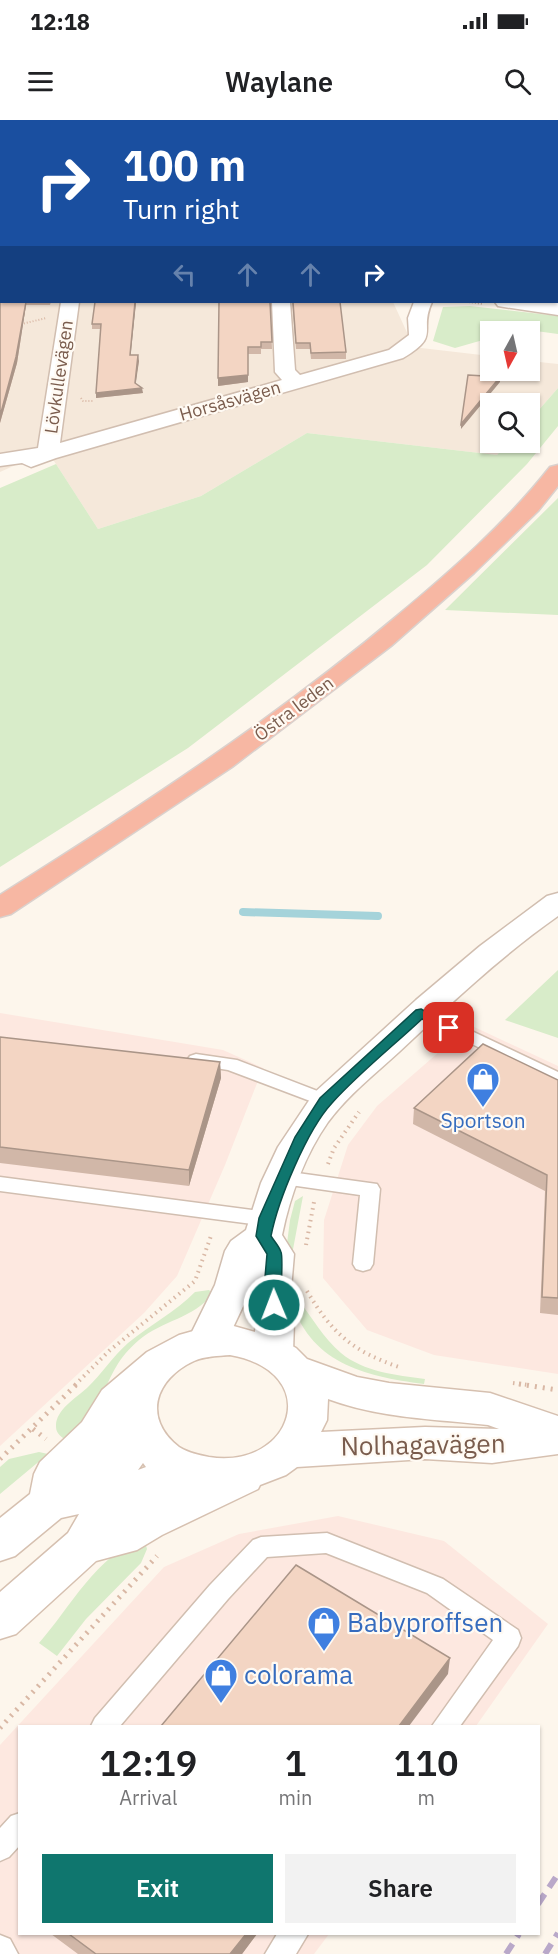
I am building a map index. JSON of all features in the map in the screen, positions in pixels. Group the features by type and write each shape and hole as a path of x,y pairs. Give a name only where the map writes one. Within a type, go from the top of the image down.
{"highway":[{"name":"Östra leden","path":"0,908 137,822 276,723 390,635 481,555 558,472"}],"street":[{"path":"281,303 285,372 296,382"},
{"name":"Horsåsvägen","path":"0,460 48,453 396,354 413,345 418,336 419,308 422,303"},
{"path":"512,303 558,309"},
{"name":"Lövkullevägen","path":"48,453 69,310"},
{"path":"0,476 48,453"},
{"path":"207,1342 234,1286 244,1251 265,1227 283,1178 302,1137 326,1101 421,1013 526,924 558,902"},
{"path":"265,1227 275,1254 272,1289 275,1321 285,1362"},
{"path":"49,1503 55,1474 96,1434 116,1401 165,1358 185,1348 207,1342 230,1340 252,1343 285,1362 307,1391 309,1412 302,1432 273,1460 234,1475 209,1475 185,1470 157,1452 149,1444 139,1427 136,1408 140,1389 150,1372"},
{"name":"Nolhagavägen","path":"285,1362 354,1392 389,1399 490,1409 558,1432"},
{"path":"0,1543 49,1503 81,1496 101,1481 126,1455 139,1427"},
{"name":"Nolhagavägen","path":"83,1546 122,1537 147,1522 204,1497 273,1460 425,1443 492,1446 558,1438"},
{"name":"Nolhagavägen","path":"0,1620 83,1546 101,1515 147,1484 185,1470"}],"lane":[{"path":"421,1013 558,1079"},
{"path":"174,1058 231,1064 326,1101"},
{"path":"283,1178 370,1189 363,1264"},
{"path":"0,1184 162,1211 220,1212 265,1227"},
{"path":"105,1725 219,1592 261,1547 327,1543 435,1586 509,1638 446,1725"},
{"path":"0,1848 18,1827"},
{"path":"279,1954 293,1935"},
{"path":"0,1948 4,1954"}],"path":[{"path":"18,325 69,310"},
{"path":"304,1254 310,1215 334,1148 363,1107"},
{"path":"0,1459 109,1352 195,1281 220,1212"},
{"path":"307,1290 336,1335 371,1359 402,1368"},
{"path":"504,1382 558,1390"},
{"path":"0,1728 155,1561 160,1551"}],"shaded area":[{"path":"0,303 393,303 410,339 404,346 480,355 480,381 540,381 540,362 558,364 558,388 540,409 540,393 480,393 480,453 499,453 497,455 307,433 201,496 98,529 52,458 20,463 0,472"},
{"path":"0,1013 223,1050 263,1068 225,1165 177,1276 144,1313 0,1446"},
{"path":"470,1025 558,1066 558,1374 434,1355 367,1330 323,1278 324,1220 348,1145 377,1106"},
{"path":"338,1516 444,1541 548,1624 477,1725 18,1725 164,1567 239,1534"},
{"path":"18,1725 18,1935 328,1935 314,1954 0,1954 0,1745"}],"green space":[{"path":"470,306 558,316 558,334 540,332 540,321 480,321 480,341 455,348 433,341 443,307"},
{"path":"558,388 558,426 540,448 540,409"},
{"path":"307,433 497,455 499,453 536,453 427,565 188,748 0,867 0,488 56,464 98,529 201,496"},
{"path":"558,498 558,615 445,610"},
{"path":"558,970 558,1038 505,1020"},
{"path":"303,1196 291,1260 285,1259 295,1201"},
{"path":"209,1290 213,1294 196,1309 148,1333 125,1354 97,1403 67,1441 57,1432 57,1421 62,1410 92,1383 122,1348 195,1292"},
{"path":"290,1297 297,1298 329,1341 350,1359 381,1372 425,1379 424,1384 380,1376 341,1362 310,1337"},
{"path":"39,1452 48,1454 0,1494 0,1467 9,1459"},
{"path":"144,1538 147,1549 141,1563 86,1619 57,1656 39,1643 98,1569 127,1546"}],"building":[{"path":"0,303 26,303 16,357 0,416"},
{"path":"95,303 135,303 130,355 138,355 135,383 142,388 96,393 101,324 92,324"},
{"path":"219,303 270,303 272,342 261,342 261,347 248,347 248,375 218,378"},
{"path":"293,303 340,303 346,352 311,353 310,343 296,343"},
{"path":"468,375 480,376 480,381 497,381 487,393 480,393 480,401 461,424"},
{"path":"0,1037 220,1062 189,1170 0,1147"},
{"path":"483,1044 558,1080 558,1298 542,1297 547,1175 414,1108"},
{"name":"Babyproffsen","path":"296,1565 450,1658 400,1725 162,1725"},
{"path":"70,1935 245,1935 230,1954 96,1954"}],"waterway":[{"path":"243,912 378,916"}],"railway":[{"path":"540,1901 558,1874"},
{"path":"545,1954 558,1933"},
{"path":"506,1954 518,1935"}],"place":[{"name":"Sportson","path":"483,1108"},
{"name":"Babyproffsen","path":"324,1652"},
{"name":"colorama","path":"221,1704"}],"route":[{"path":"274,1305 272,1289 275,1254 263,1236 267,1218 302,1137 326,1101 421,1013 449,1028"}]}
